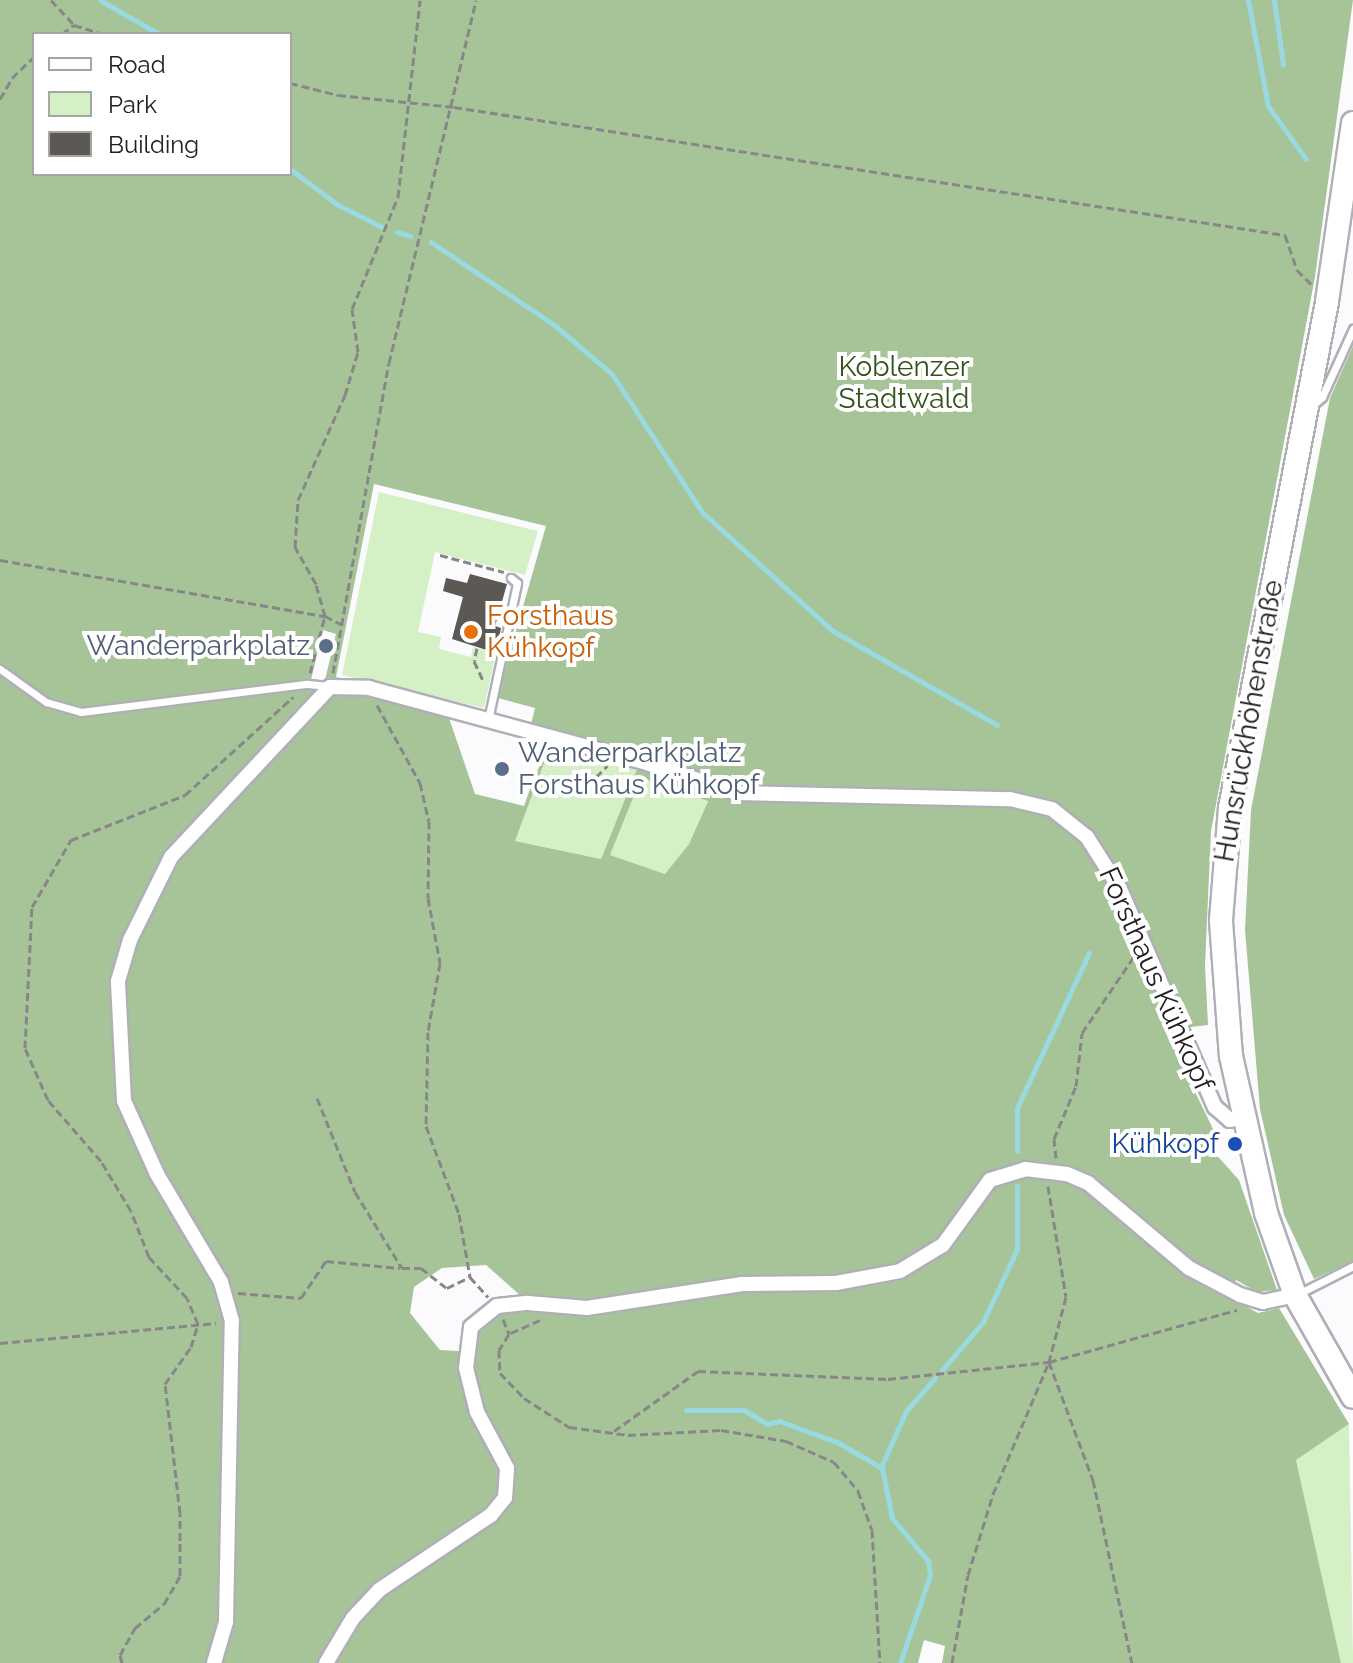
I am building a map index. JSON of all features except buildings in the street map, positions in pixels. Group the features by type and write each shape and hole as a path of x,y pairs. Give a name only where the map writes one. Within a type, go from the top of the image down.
{"main road":[{"name":"Hunsrückhöhenstraße","path":"1353,123 1327,302 1238,755 1223,871 1224,988 1243,1117 1266,1213 1295,1295 1353,1397"}],"street":[{"name":"Forsthaus Kühkopf","path":"330,687 369,688 647,763 736,793 1010,799 1052,809 1077,826 1102,859 1215,1107 1230,1120 1243,1117"},
{"path":"214,1663 226,1622 232,1321 226,1296 152,1165 124,1101 118,981 130,940 171,857 330,687"},
{"path":"326,1663 353,1618 379,1590 491,1515 505,1498 505,1461 477,1412 466,1368 465,1346 478,1314 497,1306 528,1303 587,1308 742,1284 836,1283 900,1271 934,1254 997,1174 1050,1170 1088,1183 1189,1268 1263,1302 1295,1295"}],"lane":[{"path":"1307,411 1322,397 1353,329"},
{"path":"487,722 517,583 511,578"},
{"path":"0,669 42,700 81,712 307,684 330,687"},
{"path":"1295,1295 1353,1266"}],"path":[{"path":"51,0 74,25 97,32"},
{"path":"122,1663 120,1655 135,1628 164,1604 180,1576 180,1513 165,1384 191,1347 198,1324 187,1298 149,1257 131,1211 101,1161 48,1100 25,1048 32,907 71,840 185,795 307,684 325,616 316,584 295,547 298,500 345,395 358,352 352,309 398,197 413,101 420,0"},
{"path":"330,687 389,363 454,107 476,0"},
{"path":"65,32 74,25"},
{"path":"0,99 12,78 32,59"},
{"path":"292,84 338,95 454,107 1285,235 1297,270 1327,302"},
{"path":"440,555 511,578"},
{"path":"0,560 325,616 341,624"},
{"path":"477,648 474,661 489,691"},
{"path":"369,688 420,783 429,821 428,898 440,963 428,1032 426,1126 459,1214 470,1277 497,1306"},
{"path":"596,777 611,762"},
{"path":"952,1663 968,1575 993,1494 1049,1362 1066,1297 1050,1170 1054,1139 1076,1086 1082,1033 1143,947"},
{"path":"317,1098 355,1192 402,1268"},
{"path":"226,1296 301,1298 326,1261 421,1268 447,1288 470,1277"},
{"path":"612,1433 698,1371 888,1379 1049,1362 1263,1302"},
{"path":"544,1319 509,1334 499,1350 500,1373 524,1398 569,1427 612,1433 721,1430 786,1441 834,1462 858,1491 872,1530 880,1663"},
{"path":"0,1343 232,1321"},
{"path":"1049,1362 1093,1480 1132,1663"}],"green space":[{"name":"Koblenzer Stadtwald","path":"0,0 1353,0 1315,277 1211,831 1205,966 1208,1025 1165,1030 1214,1131 1212,1150 1239,1180 1277,1290 1257,1292 1236,1280 1227,1296 1258,1313 1279,1308 1349,1424 1296,1460 1341,1663 942,1663 945,1646 924,1640 918,1663 0,1663","holes":["374,484 546,526 492,715 336,677","323,630 336,634 324,684 311,680","498,698 535,708 530,728 493,718","449,718 546,743 524,806 475,794","550,747 637,769 601,859 515,841","641,778 708,801 689,844 665,874 610,855","486,1265 521,1296 478,1311 467,1325 459,1351 440,1350 410,1313 414,1287 442,1268"]},
{"path":"1353,346 1353,1261 1314,1279 1284,1215 1260,1109 1245,930 1251,810 1330,398"},
{"path":"379,492 538,531 525,575 435,552 418,632 441,637 439,649 471,657 473,647 496,653 484,708 342,675"},
{"path":"550,747 637,768 601,859 515,841"},
{"path":"641,777 708,800 689,844 665,874 610,855"},
{"path":"1349,1424 1353,1663 1341,1663 1296,1460"}],"waterway":[{"path":"100,0 156,32"},
{"path":"1248,0 1268,106 1306,159"},
{"path":"1274,0 1283,64"},
{"path":"292,170 338,205 382,227"},
{"path":"397,232 410,236"},
{"path":"431,242 553,324 612,374 702,512 833,631 997,725"},
{"path":"1017,1151 1017,1108 1089,953"},
{"path":"942,1370 983,1322 1017,1249 1017,1186"},
{"path":"881,1467 906,1411 935,1378"},
{"path":"686,1410 744,1410 767,1424 779,1421 837,1442 882,1468 892,1518 928,1561 930,1575 900,1663"}],"place":[{"name":"Forsthaus Kühkopf","path":"471,632"},
{"name":"Wanderparkplatz","path":"326,646"},
{"name":"Wanderparkplatz Forsthaus Kühkopf","path":"502,769"},
{"name":"Kühkopf","path":"1235,1144"}]}
